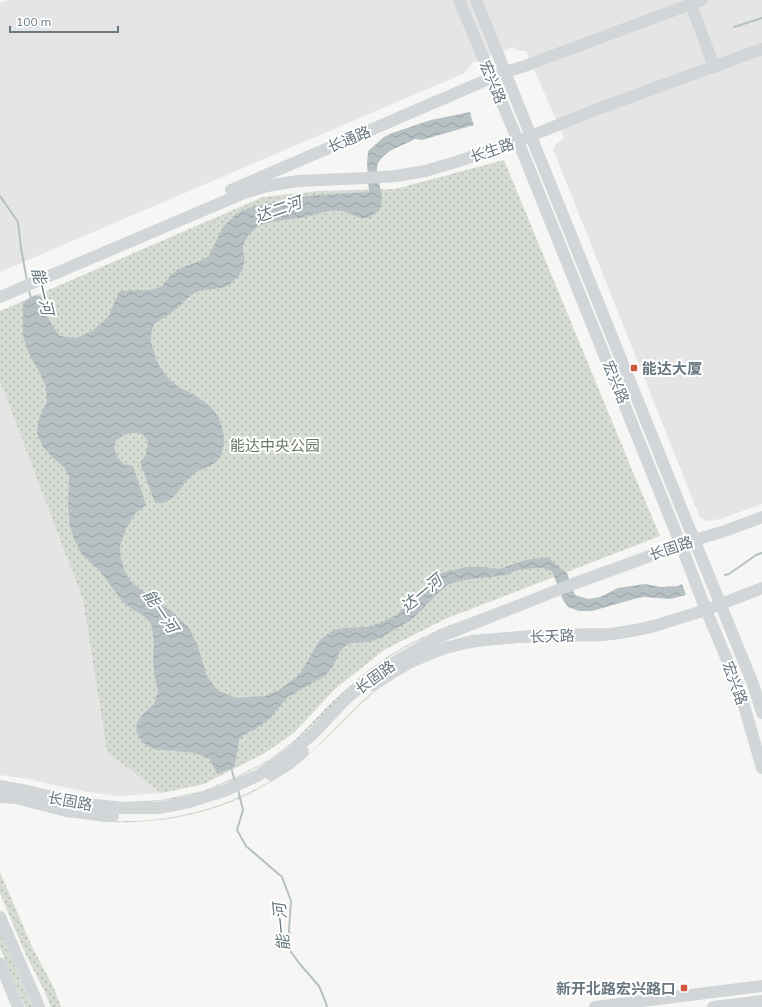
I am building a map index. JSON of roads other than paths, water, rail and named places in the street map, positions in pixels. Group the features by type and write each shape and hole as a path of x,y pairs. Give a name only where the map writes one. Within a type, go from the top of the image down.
{"street":[{"name":"宏兴路","path":"458,0 518,141 682,545 706,610 738,688 762,768"},
{"name":"宏兴路","path":"476,0 753,684 762,713"},
{"name":"长通路","path":"0,288 505,72 696,2"},
{"path":"696,2 714,67"},
{"name":"长生路","path":"0,297 244,193 267,186 298,181 380,177 425,171 518,141 762,49"},
{"name":"长固路","path":"0,786 79,803 119,808 159,808 189,802 224,791 259,775 313,734 347,698 373,676 437,638 573,584 762,517"},
{"name":"长天路","path":"351,704 373,685 410,662 445,648 472,641 543,635 611,634 657,626 706,610 762,588"},
{"name":"长固路","path":"0,797 16,798 66,811 116,816 160,816 213,803 264,780 289,764 324,734 351,704"},
{"path":"0,917 39,1007"},
{"path":"0,963 18,1007"},
{"path":"595,1007 762,986"},
{"path":"713,1007 762,1001"}],"water":[{"path":"470,112 474,125 422,140 415,139 392,150 380,160 377,166 377,172 382,201 380,208 376,213 366,218 362,218 341,211 327,211 261,225 254,229 246,239 243,246 244,266 240,275 228,286 217,289 202,290 194,293 178,308 154,325 151,334 151,341 160,367 169,379 177,386 202,400 213,409 220,421 224,438 222,452 219,459 191,476 174,496 166,502 161,503 155,503 140,462 146,455 148,441 142,434 135,433 126,435 116,440 114,449 118,458 124,464 133,466 146,505 135,514 126,529 120,546 121,559 125,572 133,584 175,614 189,628 197,644 207,676 217,690 236,698 265,696 279,690 299,675 320,640 333,630 368,627 396,615 424,591 434,576 445,572 467,567 499,569 526,560 547,557 567,573 575,595 588,599 600,597 618,588 645,584 661,587 678,586 682,584 686,595 670,599 644,597 592,611 579,611 568,607 563,600 552,571 543,568 518,570 506,575 464,580 449,584 410,621 370,642 352,643 345,646 339,653 334,665 325,676 287,698 268,720 254,730 244,734 239,740 235,765 233,768 217,774 210,759 196,753 153,749 142,742 136,731 137,722 154,704 158,690 153,662 154,642 151,623 144,616 123,602 100,571 81,553 75,541 70,527 68,507 69,476 64,467 43,447 37,433 39,418 47,402 46,387 29,354 23,336 23,304 26,300 35,295 41,297 50,322 60,336 76,338 92,331 109,316 120,291 152,290 162,286 178,269 198,262 209,256 223,227 236,214 249,208 265,204 290,201 305,196 369,192 367,163 368,151 384,137 431,120"}],"waterway":[{"name":"达二河","path":"734,27 762,18"},
{"name":"能一河","path":"0,196 18,222 27,281"},
{"name":"能一河","path":"29,290 31,299"},
{"name":"达一河","path":"725,575 729,574 756,555 762,553"},
{"name":"能一河","path":"231,767 235,782"},
{"name":"能一河","path":"238,790 243,810 237,830 246,846 282,877 291,901 289,930 291,952 319,986 327,1007"}],"place":[{"name":"能达大厦","path":"634,368"},
{"name":"新开北路宏兴路口","path":"684,988"}],"park label":[{"name":"能达中央公园","path":"275,445"}]}
